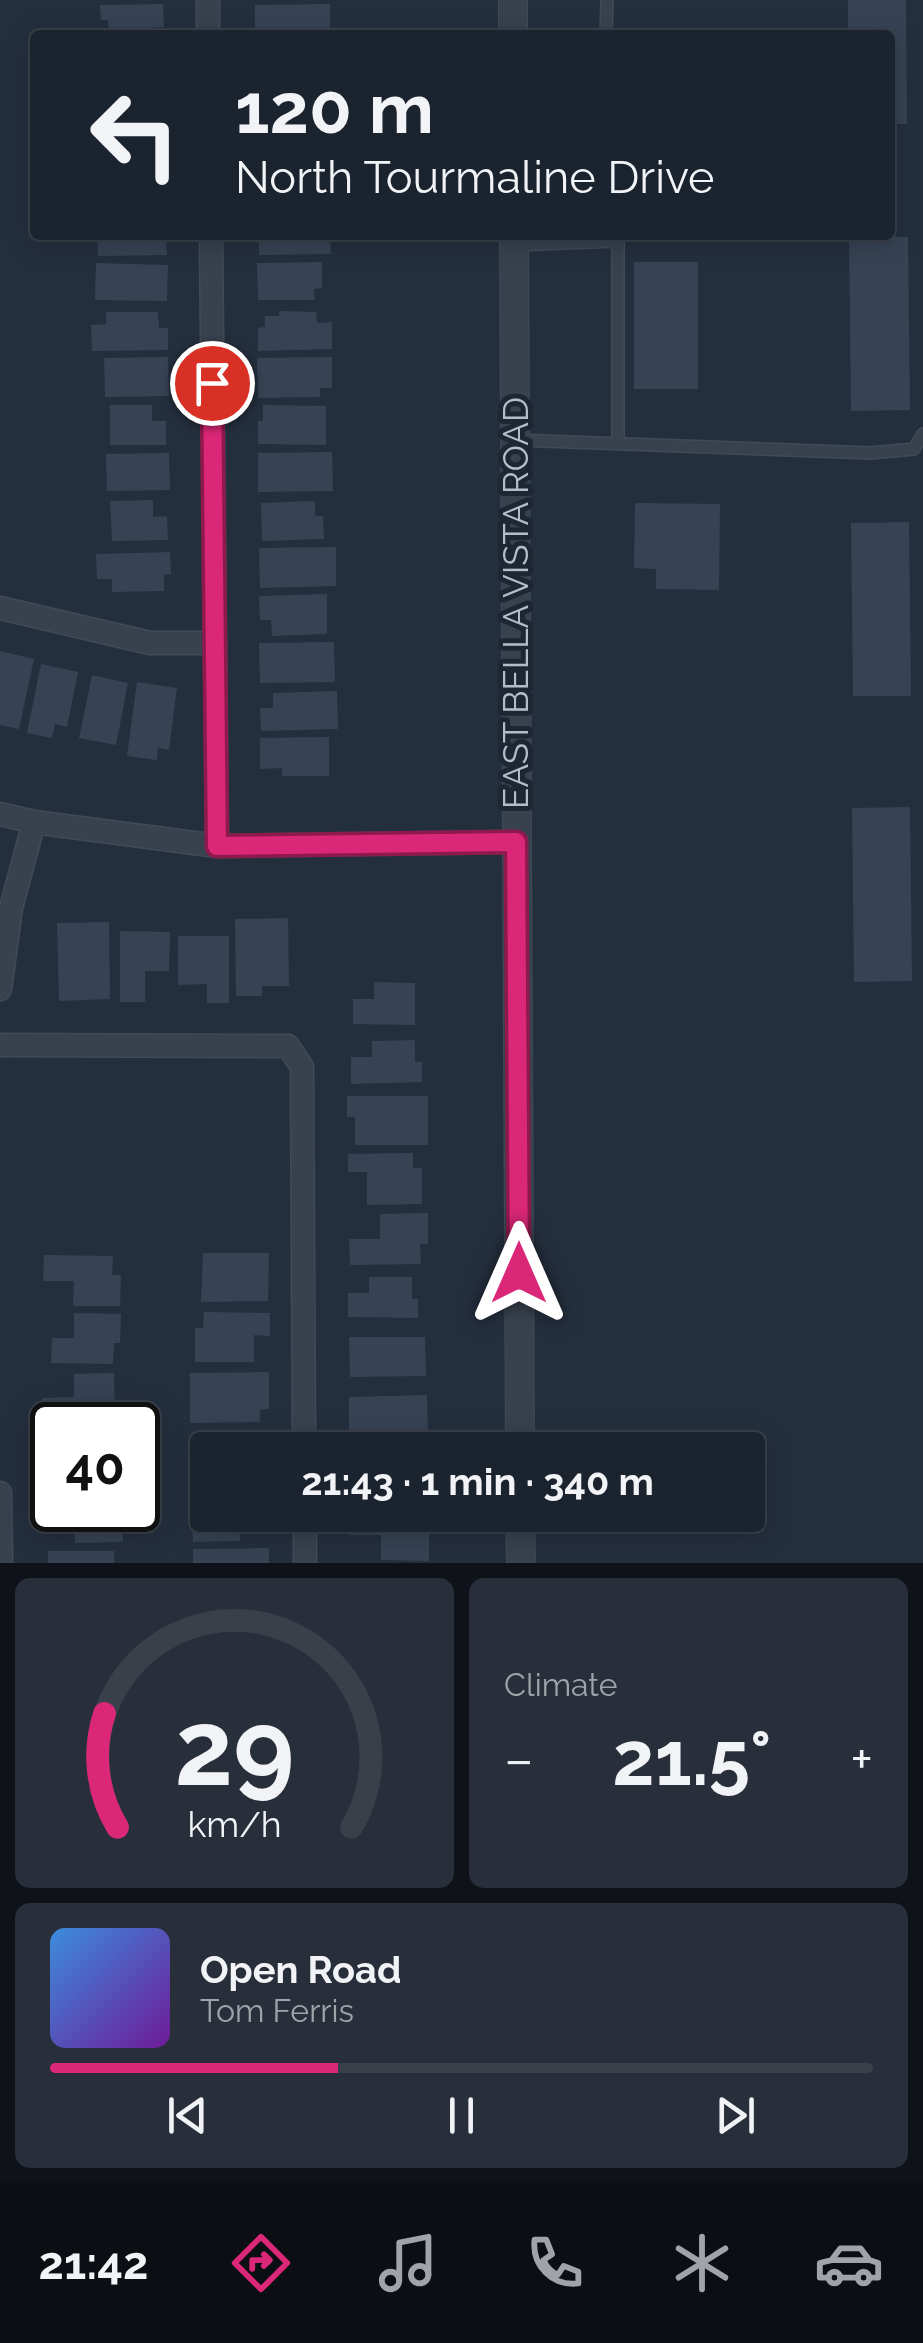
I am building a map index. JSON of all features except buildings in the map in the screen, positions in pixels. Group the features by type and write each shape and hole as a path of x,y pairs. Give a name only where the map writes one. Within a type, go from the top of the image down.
{"street":[{"path":"208,0 208,30"},
{"path":"513,0 513,30"},
{"path":"210,240 217,846"},
{"name":"EAST BELLA VISTA ROAD","path":"514,240 520,1432"},
{"path":"0,608 150,643 215,643"},
{"path":"0,814 217,846 516,842"},
{"path":"0,989 10,908 34,822"},
{"path":"0,1046 288,1046 302,1068 304,1432"},
{"path":"0,1493 1,1563"},
{"path":"305,1532 305,1563"},
{"path":"520,1532 521,1563"}],"lane":[{"path":"606,30 607,0"},
{"path":"514,240 618,242 618,444"},
{"path":"515,440 870,453 914,450 923,434"}],"route":[{"path":"212,383 217,846 516,842 519,1273"}]}
